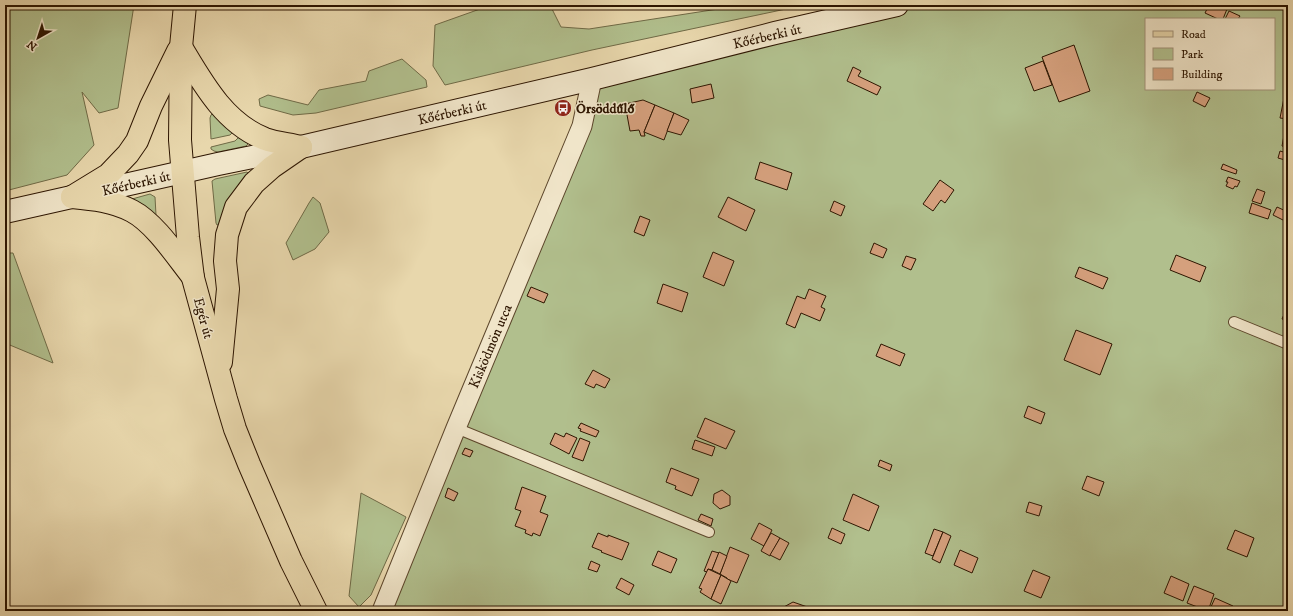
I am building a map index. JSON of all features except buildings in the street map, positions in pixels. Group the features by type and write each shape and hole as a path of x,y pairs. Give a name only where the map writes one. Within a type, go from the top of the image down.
{"main road":[{"name":"Egér út","path":"185,5 181,47 180,140 193,278 235,429 291,561 316,611"},
{"path":"181,47 211,95 223,110 242,127 266,139 301,147"},
{"path":"72,197 108,174 128,154 136,141 151,106 181,47"},
{"path":"220,376 228,289 225,261 226,234 236,207 254,183 272,167 301,147"},
{"path":"72,197 108,202 132,211 146,221 193,278"}],"street":[{"name":"Kőérberki út","path":"5,212 301,147 592,79 775,33 897,5"},
{"name":"Kisködmön utca","path":"382,611 456,428 582,126 592,79"}],"lane":[{"path":"1234,322 1288,344"},
{"path":"456,428 709,532"}],"green space":[{"path":"5,5 134,5 118,108 99,113 82,92 94,145 67,175 5,191"},
{"path":"504,5 550,5 561,27 589,29 744,5 805,5 592,50 445,85 433,66 435,25 480,9"},
{"path":"897,5 1288,5 1288,611 382,611 592,79"},
{"path":"402,59 426,80 427,87 316,113 293,115 260,106 259,99 268,95 308,105 319,90 366,81 369,71"},
{"path":"212,114 214,114 233,132 230,135 211,139 210,118"},
{"path":"240,136 248,141 246,146 218,152 211,149 211,147 235,141"},
{"path":"247,172 250,175 220,225 217,225 212,181"},
{"path":"150,194 155,197 156,215 132,199"},
{"path":"313,197 320,203 329,232 315,249 293,260 286,243"},
{"path":"5,253 13,253 53,363 5,343"},
{"path":"361,493 406,517 371,595 359,607 349,596"}],"place":[{"name":"Örsöddűlő","path":"563,108"}]}
